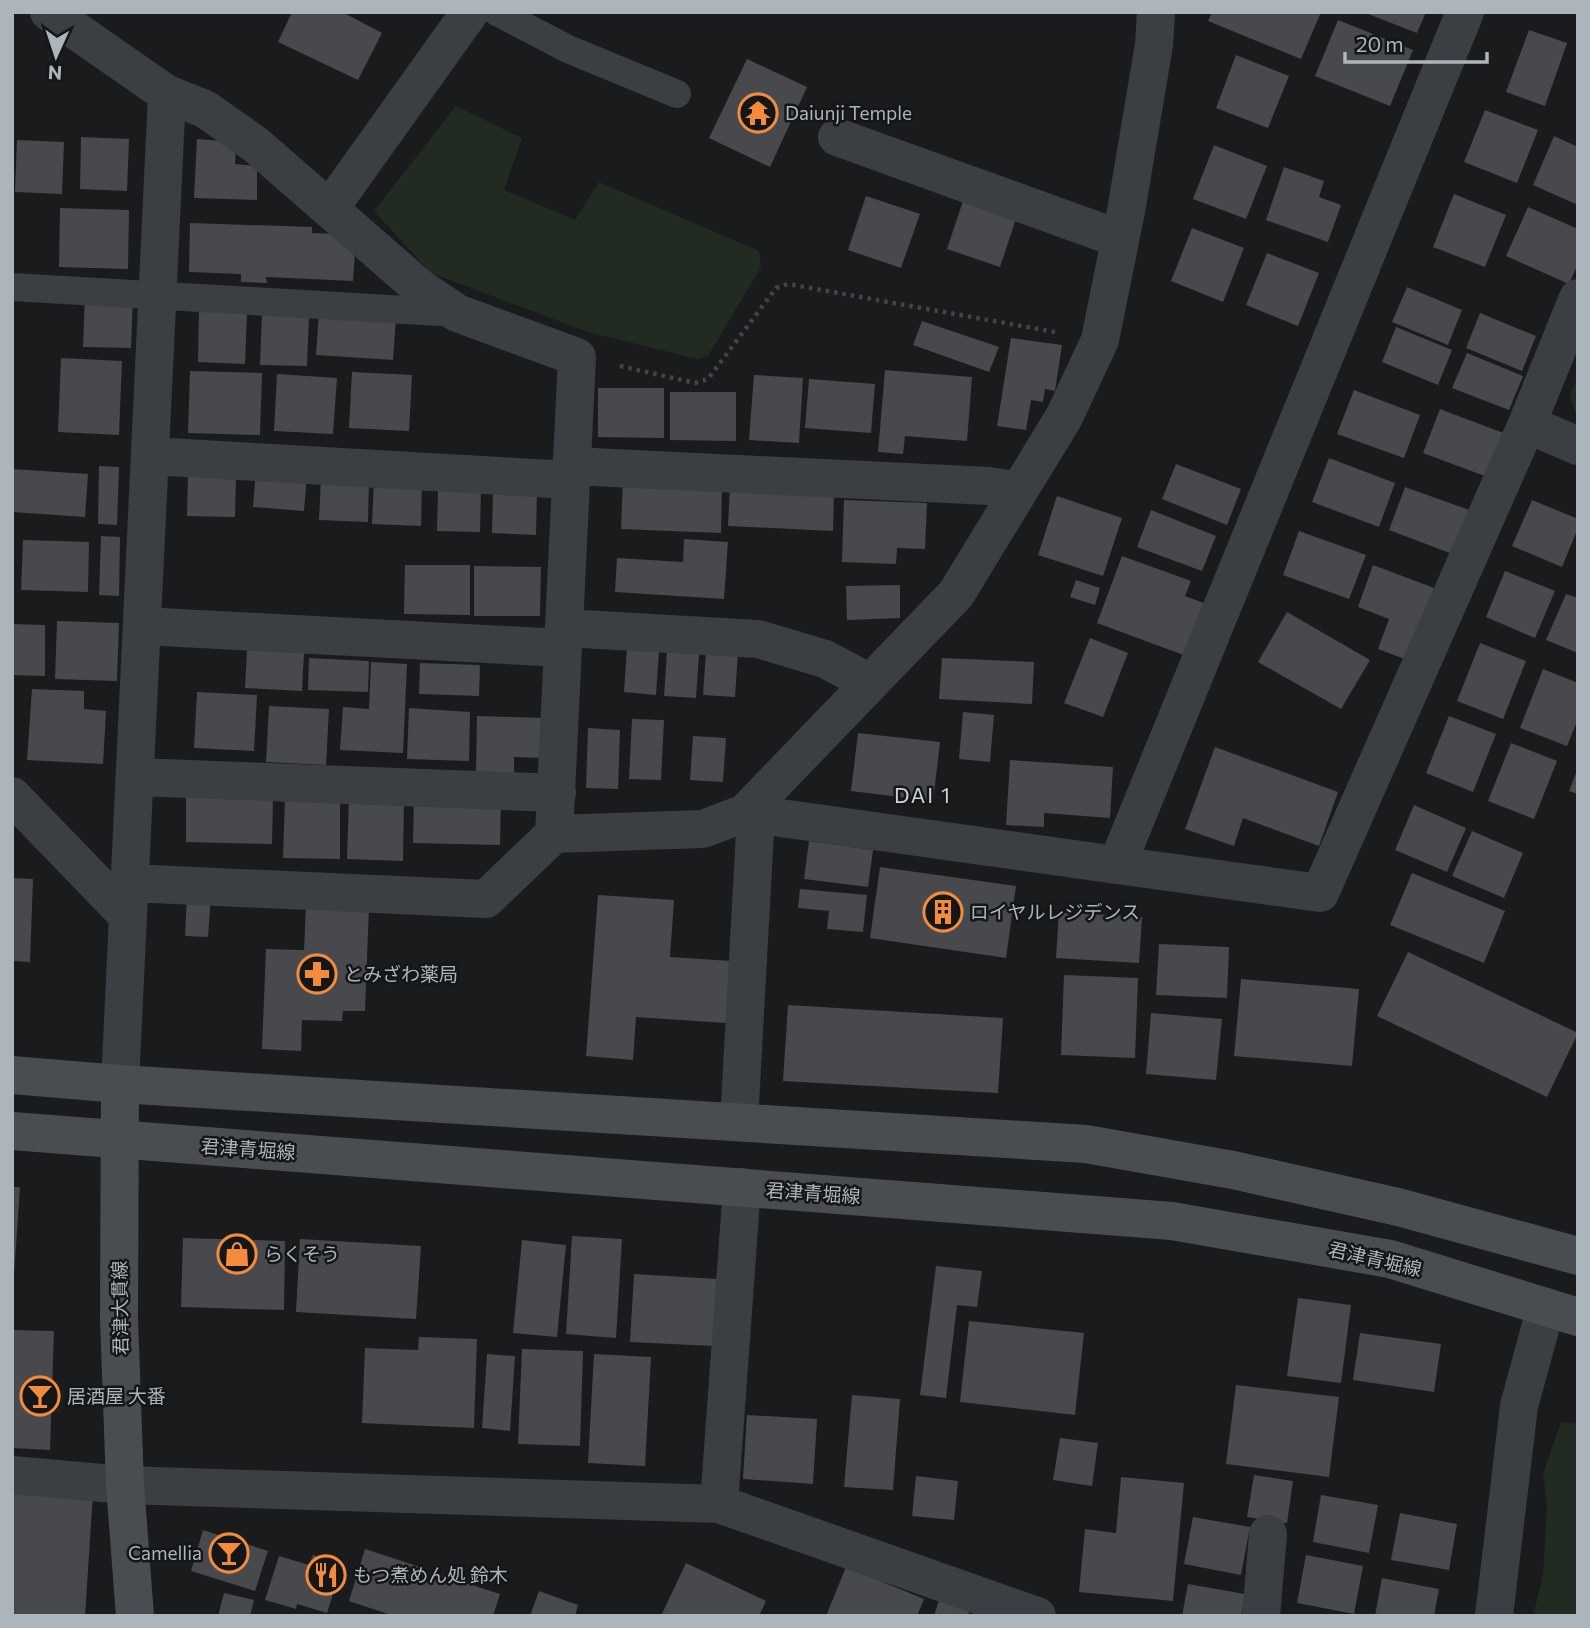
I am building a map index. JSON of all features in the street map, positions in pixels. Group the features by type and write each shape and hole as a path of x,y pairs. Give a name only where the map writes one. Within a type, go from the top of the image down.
{"main road":[{"path":"12,1075 1086,1144 1233,1170 1575,1248 1562,1312"},
{"name":"君津大貫線","path":"120,1084 119,1318 125,1485 135,1616"},
{"name":"君津青堀線","path":"12,1131 1172,1221 1390,1259 1562,1312"}],"street":[{"path":"330,208 470,12"},
{"path":"738,1122 751,814 870,683 956,594 1064,417 1100,340 1154,45 1156,12"},
{"path":"1117,865 1465,12"},
{"path":"53,13 167,94 205,109 256,145 420,288 457,313 577,358 554,834"},
{"path":"120,1084 167,94"},
{"path":"837,136 1120,239"},
{"path":"12,796 129,900 486,899 554,834 703,829 751,814 1320,893 1527,424 1578,298"},
{"path":"1527,424 1578,446"},
{"path":"150,456 989,486 1019,491"},
{"path":"142,626 563,638 758,639 825,659 870,683"},
{"path":"135,777 557,793"},
{"path":"719,1504 742,1187"},
{"path":"1494,1616 1519,1406 1562,1312"},
{"path":"12,1475 125,1485 719,1504 1037,1616"},
{"path":"1261,1616 1268,1534"}],"lane":[{"path":"497,12 568,49 677,93"},
{"path":"12,287 457,313"}],"path":[{"path":"577,358 695,383 709,379 776,288 788,284 1100,340"}],"shaded area":[{"path":"456,106 522,138 504,190 575,220 599,182 759,251 761,267 708,356 697,359 588,332 431,273 374,211"},
{"path":"1578,375 1578,420 1570,396"},
{"path":"1561,1422 1578,1424 1578,1616 1533,1616 1543,1575 1547,1505 1543,1474"}],"building":[{"path":"292,12 342,12 382,33 358,80 278,42"},
{"path":"1212,12 1321,12 1301,59 1208,21"},
{"path":"1363,12 1426,12 1417,33"},
{"path":"1338,20 1413,50 1390,106 1315,76"},
{"path":"1529,30 1567,43 1545,106 1506,92"},
{"path":"1236,55 1289,76 1268,128 1216,108"},
{"name":"Daiunji Temple","path":"747,59 807,87 770,167 709,138"},
{"path":"1485,110 1538,130 1517,183 1464,162"},
{"path":"1554,136 1578,147 1578,205 1533,185"},
{"path":"81,137 129,139 127,191 80,189"},
{"path":"197,139 236,142 235,164 257,166 257,200 194,198"},
{"path":"17,140 64,142 62,194 15,192"},
{"path":"1214,145 1267,166 1246,219 1193,199"},
{"path":"1284,167 1324,181 1319,197 1341,205 1328,242 1266,220"},
{"path":"1454,194 1506,215 1485,267 1433,247"},
{"path":"965,195 1018,213 1000,267 947,249"},
{"path":"866,196 920,214 901,268 848,250"},
{"path":"1528,207 1578,229 1578,264 1569,284 1506,256"},
{"path":"60,208 129,210 128,269 59,267"},
{"path":"190,223 312,227 312,233 340,234 355,252 353,281 266,277 267,283 241,282 241,274 189,272"},
{"path":"1192,228 1244,248 1223,302 1171,281"},
{"path":"1267,253 1319,273 1298,326 1246,305"},
{"path":"1407,287 1462,310 1448,345 1392,322"},
{"path":"85,295 133,296 131,348 83,347"},
{"path":"199,310 247,313 245,364 198,362"},
{"path":"319,312 396,317 393,360 316,355"},
{"path":"262,313 309,315 307,366 260,365"},
{"path":"1480,313 1536,336 1522,371 1466,348"},
{"path":"922,321 999,347 989,372 913,345"},
{"path":"1396,327 1452,350 1438,385 1382,362"},
{"path":"1011,338 1062,345 1055,391 1045,389 1043,402 1031,400 1026,430 997,426"},
{"path":"1467,353 1523,376 1509,410 1452,388"},
{"path":"61,358 122,361 119,435 58,432"},
{"path":"885,370 972,377 967,441 905,436 903,454 878,452"},
{"path":"190,371 262,373 260,435 188,433"},
{"path":"352,372 412,375 409,431 349,428"},
{"path":"277,374 337,378 333,434 274,431"},
{"path":"754,375 803,378 799,443 749,440"},
{"path":"809,379 875,384 871,433 805,428"},
{"path":"598,388 664,388 664,438 598,437"},
{"path":"1354,390 1420,415 1404,458 1337,434"},
{"path":"670,392 736,392 736,441 670,440"},
{"path":"1440,409 1506,434 1490,478 1423,453"},
{"path":"1329,458 1395,483 1379,527 1312,502"},
{"path":"1176,464 1241,489 1227,525 1162,499"},
{"path":"99,466 119,467 117,525 98,524"},
{"path":"12,469 88,474 85,517 12,512"},
{"path":"256,470 307,475 304,511 253,507"},
{"path":"188,473 236,475 235,517 187,516"},
{"path":"321,478 369,480 368,522 319,520"},
{"path":"623,480 722,484 721,533 621,529"},
{"path":"374,481 422,482 421,526 372,524"},
{"path":"730,486 834,491 833,531 728,526"},
{"path":"1405,487 1472,511 1455,555 1389,530"},
{"path":"438,489 481,489 480,532 437,531"},
{"path":"493,491 537,492 536,535 492,533"},
{"path":"1057,496 1122,518 1103,576 1038,555"},
{"path":"844,500 927,503 925,549 897,548 896,564 842,562"},
{"path":"1532,500 1578,519 1578,528 1562,567 1512,546"},
{"path":"1151,510 1216,536 1202,571 1137,547"},
{"path":"1299,531 1366,555 1349,599 1283,575"},
{"path":"101,536 120,537 119,596 99,595"},
{"path":"684,539 728,542 724,599 615,592 617,558 683,562"},
{"path":"23,540 89,542 88,592 21,590"},
{"path":"1122,556 1191,581 1185,596 1209,605 1189,657 1097,623"},
{"path":"405,565 470,565 470,615 404,614"},
{"path":"1373,565 1437,589 1410,661 1378,649 1389,619 1358,607"},
{"path":"474,566 541,567 540,616 474,616"},
{"path":"1505,571 1555,591 1535,638 1486,617"},
{"path":"1076,580 1100,588 1095,605 1070,597"},
{"path":"900,585 900,618 847,620 846,586"},
{"path":"1566,594 1578,598 1578,653 1546,640"},
{"path":"1287,612 1370,660 1341,709 1258,662"},
{"path":"57,621 119,623 117,681 55,679"},
{"path":"12,624 45,625 45,676 12,675"},
{"path":"1090,638 1128,653 1103,717 1064,703"},
{"path":"1480,643 1526,661 1503,719 1457,701"},
{"path":"627,648 659,650 656,695 624,692"},
{"path":"247,650 304,653 302,691 245,688"},
{"path":"706,651 738,652 735,697 703,695"},
{"path":"667,652 699,654 696,698 664,696"},
{"path":"309,658 369,661 368,692 308,690"},
{"path":"942,658 1034,662 1032,704 939,699"},
{"path":"371,662 407,664 403,753 340,750 343,707 369,709"},
{"path":"420,663 480,665 479,696 419,694"},
{"path":"1543,669 1578,683 1578,719 1567,746 1520,728"},
{"path":"32,689 84,691 84,709 106,711 103,764 27,760"},
{"path":"197,692 257,695 254,751 194,748"},
{"path":"269,706 329,709 326,765 266,762"},
{"path":"409,708 470,712 469,761 407,759"},
{"path":"963,712 994,715 990,762 959,759"},
{"path":"477,716 547,718 546,758 514,757 514,773 476,772"},
{"path":"1449,716 1496,734 1473,792 1426,773"},
{"path":"632,719 664,720 661,780 629,779"},
{"path":"588,728 620,730 618,789 586,788"},
{"path":"858,733 940,742 933,801 851,791"},
{"path":"693,736 726,738 723,782 690,780"},
{"path":"1511,743 1557,761 1534,819 1488,801"},
{"path":"1215,747 1338,792 1319,846 1243,818 1234,846 1185,829"},
{"path":"1010,760 1113,767 1110,818 1044,813 1044,827 1006,825"},
{"path":"1578,768 1578,794 1569,791"},
{"path":"186,795 273,797 272,844 186,842"},
{"path":"414,795 501,797 500,845 413,843"},
{"path":"285,796 340,796 340,859 283,858"},
{"path":"349,797 404,798 403,861 347,859"},
{"path":"1414,805 1466,828 1447,872 1395,850"},
{"path":"1472,831 1523,853 1504,898 1452,876"},
{"path":"809,841 873,850 868,887 804,879"},
{"name":"ロイヤルレジデンス","path":"880,867 1016,886 1006,958 870,938"},
{"path":"1412,873 1505,911 1484,963 1390,925"},
{"path":"12,878 33,879 30,962 12,961"},
{"path":"800,889 867,895 863,932 827,929 829,911 798,908"},
{"path":"187,895 211,896 208,937 185,936"},
{"path":"598,895 674,900 670,957 731,961 726,1023 636,1017 633,1060 586,1056"},
{"path":"306,904 369,906 365,1011 343,1011 342,1021 302,1020 301,1051 262,1049 266,949 304,950"},
{"path":"1059,912 1142,917 1139,963 1056,958"},
{"path":"1159,944 1229,947 1227,998 1156,995"},
{"path":"1408,952 1578,1033 1547,1097 1377,1016"},
{"path":"1064,975 1138,978 1135,1058 1061,1055"},
{"path":"1241,979 1359,989 1352,1066 1234,1056"},
{"path":"788,1005 1003,1018 998,1093 783,1081"},
{"path":"1151,1013 1222,1019 1216,1080 1146,1074"},
{"path":"12,1187 20,1187 14,1275 12,1275"},
{"path":"572,1236 622,1239 616,1338 566,1334"},
{"path":"183,1238 285,1241 284,1310 181,1307"},
{"path":"300,1239 421,1246 416,1319 296,1312"},
{"path":"522,1240 566,1245 557,1337 513,1333"},
{"path":"936,1266 982,1271 977,1307 957,1305 946,1398 920,1395"},
{"path":"634,1274 717,1279 713,1346 630,1342"},
{"path":"1298,1298 1351,1305 1341,1383 1287,1376"},
{"path":"969,1321 1084,1333 1075,1415 960,1402"},
{"path":"12,1330 54,1331 50,1450 12,1448"},
{"path":"1360,1333 1441,1344 1434,1392 1353,1380"},
{"path":"419,1337 477,1339 474,1428 362,1423 365,1348 418,1350"},
{"path":"522,1349 583,1351 580,1446 518,1444"},
{"path":"487,1354 515,1356 510,1431 482,1428"},
{"path":"594,1354 651,1357 645,1466 588,1463"},
{"path":"1236,1385 1339,1397 1329,1477 1226,1464"},
{"path":"852,1395 900,1399 893,1490 844,1487"},
{"path":"747,1415 817,1419 813,1484 743,1479"},
{"path":"1060,1438 1098,1443 1092,1486 1053,1480"},
{"path":"1254,1475 1293,1481 1287,1523 1247,1517"},
{"path":"916,1476 958,1481 954,1520 912,1516"},
{"path":"1121,1477 1184,1483 1173,1601 1079,1592 1085,1529 1116,1533"},
{"path":"12,1488 93,1493 85,1616 12,1616"},
{"path":"1321,1495 1378,1505 1369,1553 1313,1542"},
{"path":"1400,1513 1457,1524 1449,1570 1391,1560"},
{"path":"1193,1517 1250,1527 1241,1575 1184,1564"},
{"path":"203,1530 268,1551 255,1591 191,1571"},
{"path":"365,1549 420,1567 417,1579 429,1582 432,1572 500,1594 493,1616 394,1616 349,1601"},
{"path":"313,1555 335,1562 333,1570 340,1572 327,1613 297,1604 296,1609 265,1600 279,1556 309,1565"},
{"path":"1306,1555 1363,1566 1354,1614 1297,1603"},
{"path":"686,1563 766,1601 759,1616 661,1616"},
{"path":"846,1567 924,1599 917,1616 826,1616"},
{"path":"1382,1578 1439,1589 1434,1616 1375,1616"},
{"path":"1188,1584 1245,1594 1241,1616 1182,1616"},
{"path":"539,1591 578,1605 575,1616 530,1616"},
{"path":"224,1593 254,1600 250,1616 218,1616"},
{"path":"939,1600 970,1609 968,1616 934,1616"}],"place":[{"name":"Daiunji Temple","path":"758,113"},
{"name":"ロイヤルレジデンス","path":"943,912"},
{"name":"とみざわ薬局","path":"317,974"},
{"name":"らくそう","path":"237,1254"},
{"name":"居酒屋 大番","path":"40,1396"},
{"name":"Camellia","path":"229,1553"},
{"name":"もつ煮めん処 鈴木","path":"326,1575"}],"district":[{"name":"DAI 1","path":"923,796"}]}
